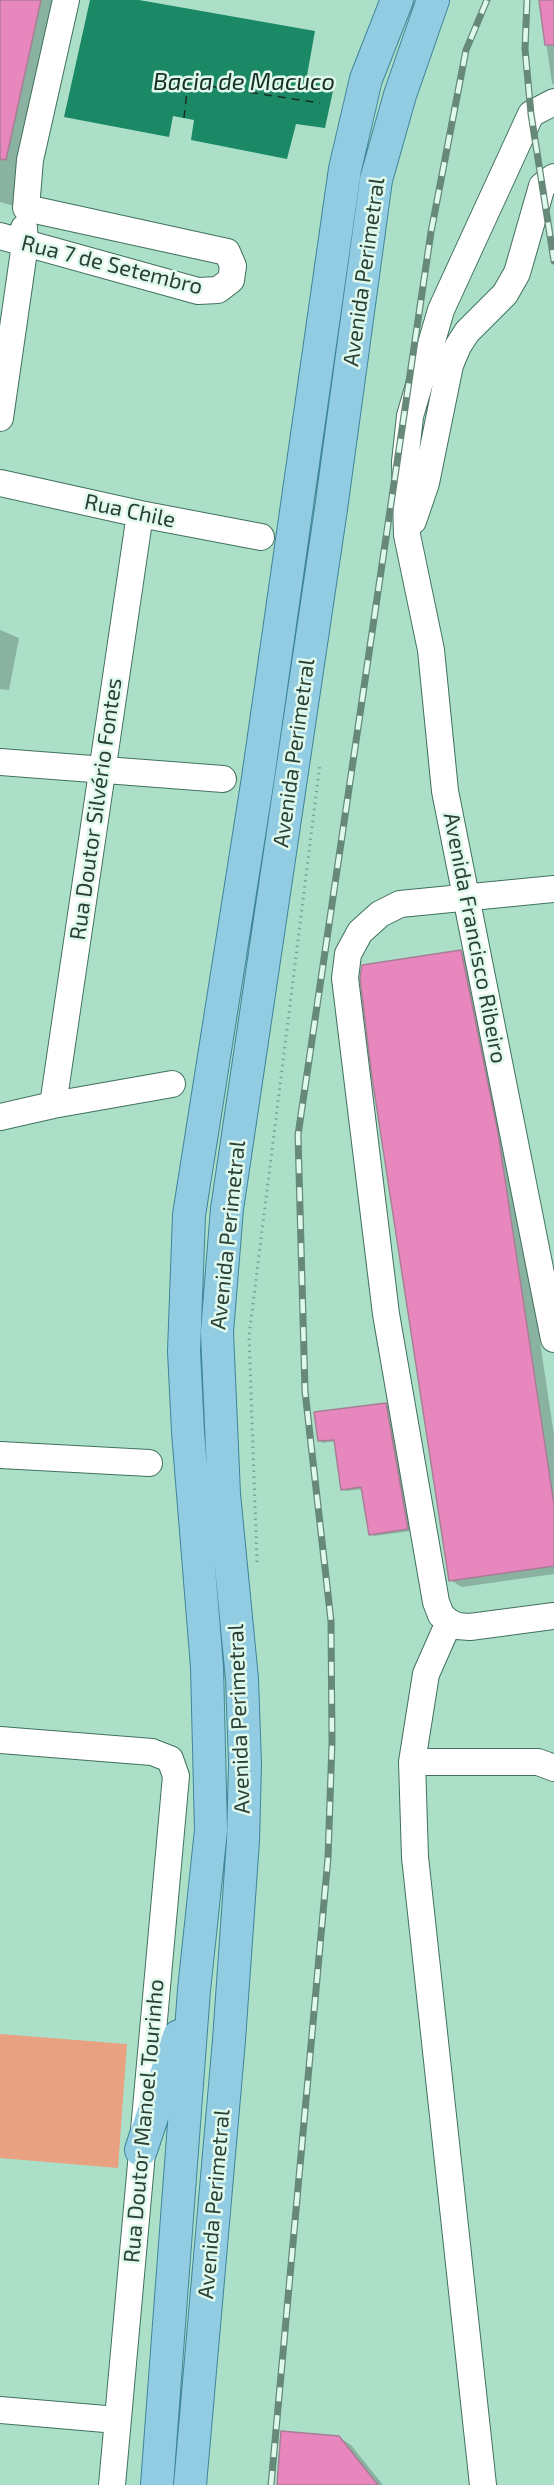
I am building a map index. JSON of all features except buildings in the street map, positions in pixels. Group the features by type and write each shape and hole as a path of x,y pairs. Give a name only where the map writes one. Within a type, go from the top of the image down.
{"main road":[{"name":"Avenida Perimetral","path":"157,2485 194,1990 211,1830 207,1667 183,1351 189,1215 260,767 345,169 366,79 397,0"},
{"name":"Avenida Perimetral","path":"190,2485 229,2040 243,1841 242,1679 224,1494 217,1332 227,1209 331,509 376,180 400,96 433,0"},
{"path":"141,2150 194,1990"}],"street":[{"path":"0,418 25,244 30,160 66,0"},
{"name":"Avenida Francisco Ribeiro","path":"554,102 531,114 441,310 410,416 405,462 407,535 431,650 445,791 554,1339"},
{"path":"407,535 426,483 450,365 458,345 467,332 505,294 517,273 548,182"},
{"name":"Rua 7 de Setembro","path":"0,236 198,291 218,290 231,280 233,272 230,255 220,250 26,208"},
{"name":"Rua Chile","path":"0,483 140,514 261,537"},
{"name":"Rua Doutor Silvério Fontes","path":"53,1105 140,514"},
{"path":"0,762 223,778"},
{"path":"554,889 400,904 380,914 360,932 348,954 345,978 386,1314 436,1602 441,1615 459,1624 554,1616"},
{"path":"0,1117 172,1084"},
{"path":"0,1455 149,1463"},
{"path":"459,1624 426,1674 412,1762 415,1857 483,2485"},
{"name":"Rua Doutor Manoel Tourinho","path":"0,1740 152,1752 170,1759 176,1776 112,2485"},
{"path":"412,1762 538,1762 554,1768"},
{"path":"0,2410 117,2420"}],"path":[{"path":"258,1573 249,1336 321,758"}],"shaded area":[{"path":"0,2034 127,2044 118,2168 0,2158"}],"water":[{"name":"Bacia de Macuco","path":"90,0 139,0 315,31 306,81 334,86 325,128 296,124 287,159 191,140 194,120 173,116 169,137 64,117"}],"ferry route":[{"path":"184,118 188,83 320,103"}],"railway":[{"path":"271,2485 328,1858 332,1742 331,1621 305,1391 298,1135 431,232 466,50 487,0"},
{"path":"527,0 525,49 531,114 554,261"}]}
